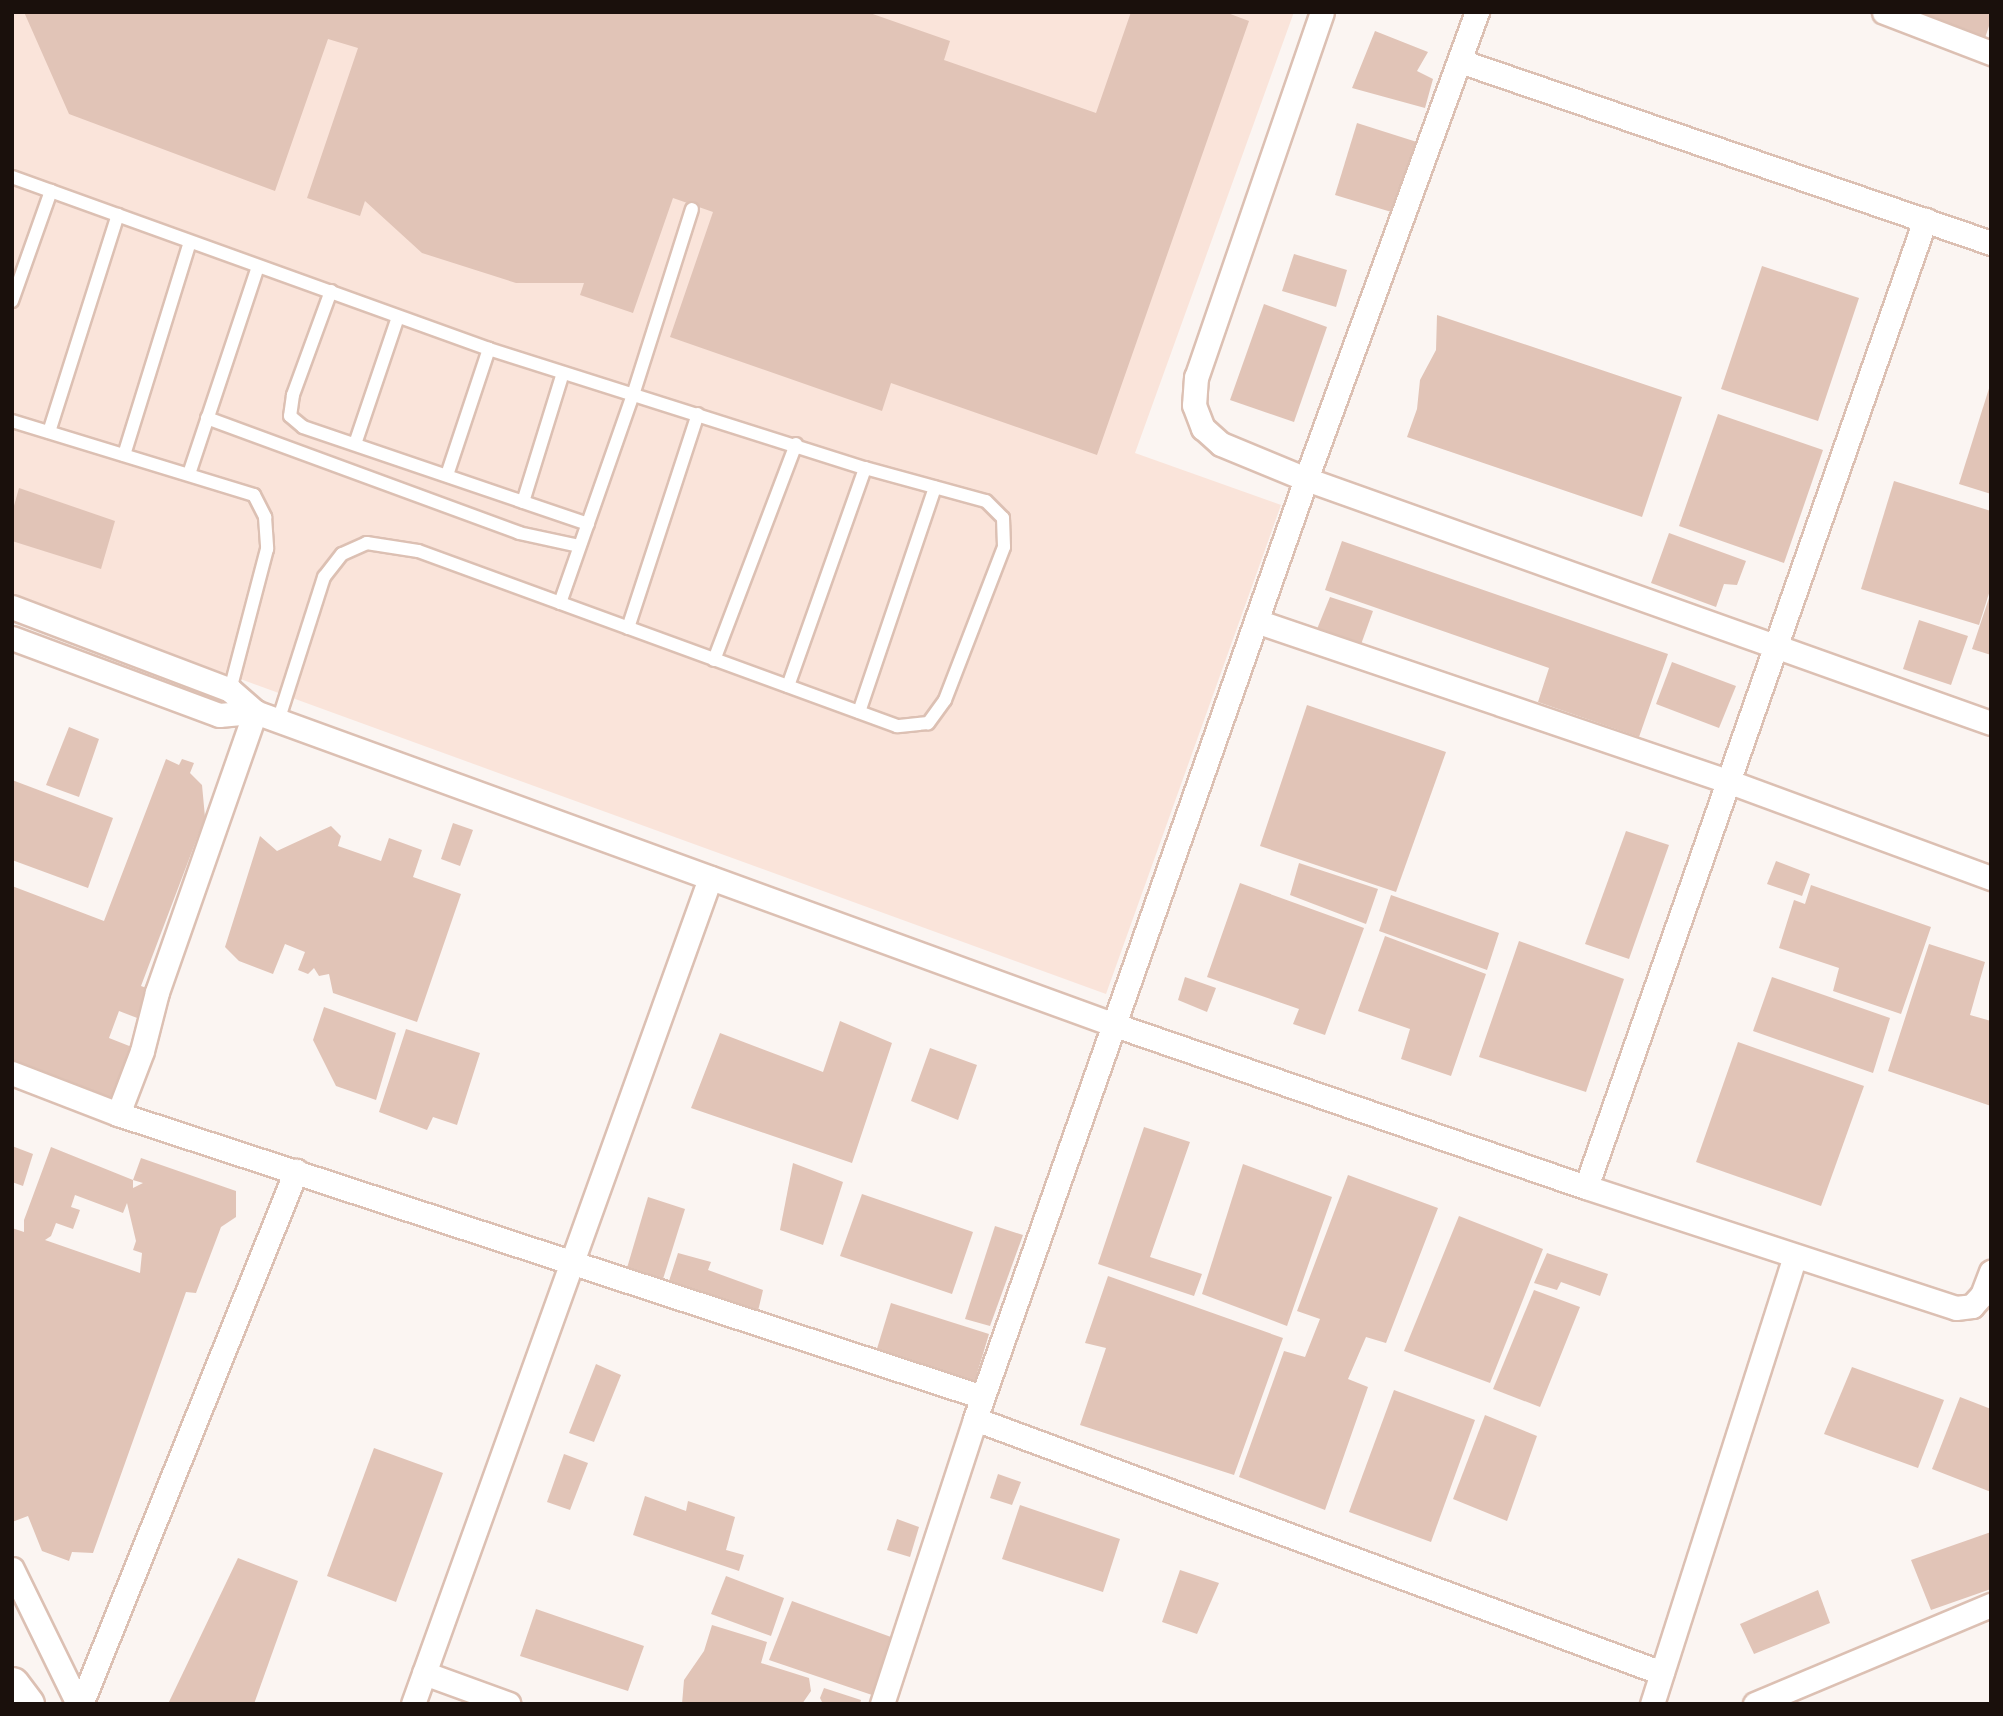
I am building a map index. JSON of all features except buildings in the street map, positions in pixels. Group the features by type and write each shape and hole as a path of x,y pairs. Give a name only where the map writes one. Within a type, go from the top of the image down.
{"main road":[{"path":"12,1684 27,1704"}],"street":[{"path":"1322,12 1196,377 1194,405 1203,428 1221,444 1306,479 1991,723"},
{"path":"882,1704 979,1408 1306,479 1476,12"},
{"path":"1884,12 1991,52"},
{"path":"1460,61 1991,243"},
{"path":"1586,1187 1925,220"},
{"path":"12,607 230,690 255,712 278,721 1115,1025 1586,1187 1956,1308 1972,1306 1982,1295 1991,1272"},
{"path":"1256,621 1730,782 1991,878"},
{"path":"12,638 219,715 255,712"},
{"path":"118,1114 142,1051 157,992 255,712"},
{"path":"413,1704 710,878"},
{"path":"12,1073 118,1114 570,1262 979,1408 1662,1673"},
{"path":"79,1704 296,1171"},
{"path":"1653,1704 1795,1256"},
{"path":"12,1569 79,1704"},
{"path":"1755,1704 1991,1605"},
{"path":"424,1673 509,1704"}],"lane":[{"path":"12,177 489,349 865,468 986,501 1003,518 1004,547 945,700 929,723 897,726 418,551 367,543 342,554 324,578 278,721"},
{"path":"12,301 51,191"},
{"path":"561,603 633,395 692,209"},
{"path":"49,432 118,215"},
{"path":"124,455 190,242"},
{"path":"189,474 258,267"},
{"path":"331,291 293,395 290,416 303,427 588,524"},
{"path":"355,444 398,317"},
{"path":"447,475 489,349"},
{"path":"523,502 563,373"},
{"path":"628,628 698,414"},
{"path":"207,418 519,533 579,546"},
{"path":"12,421 254,495 265,517 267,549 230,690"},
{"path":"714,660 796,444"},
{"path":"788,686 865,468"},
{"path":"859,712 935,487"}],"shaded area":[{"path":"12,12 1294,12 1135,453 1281,505 1106,994 12,596"}]}
